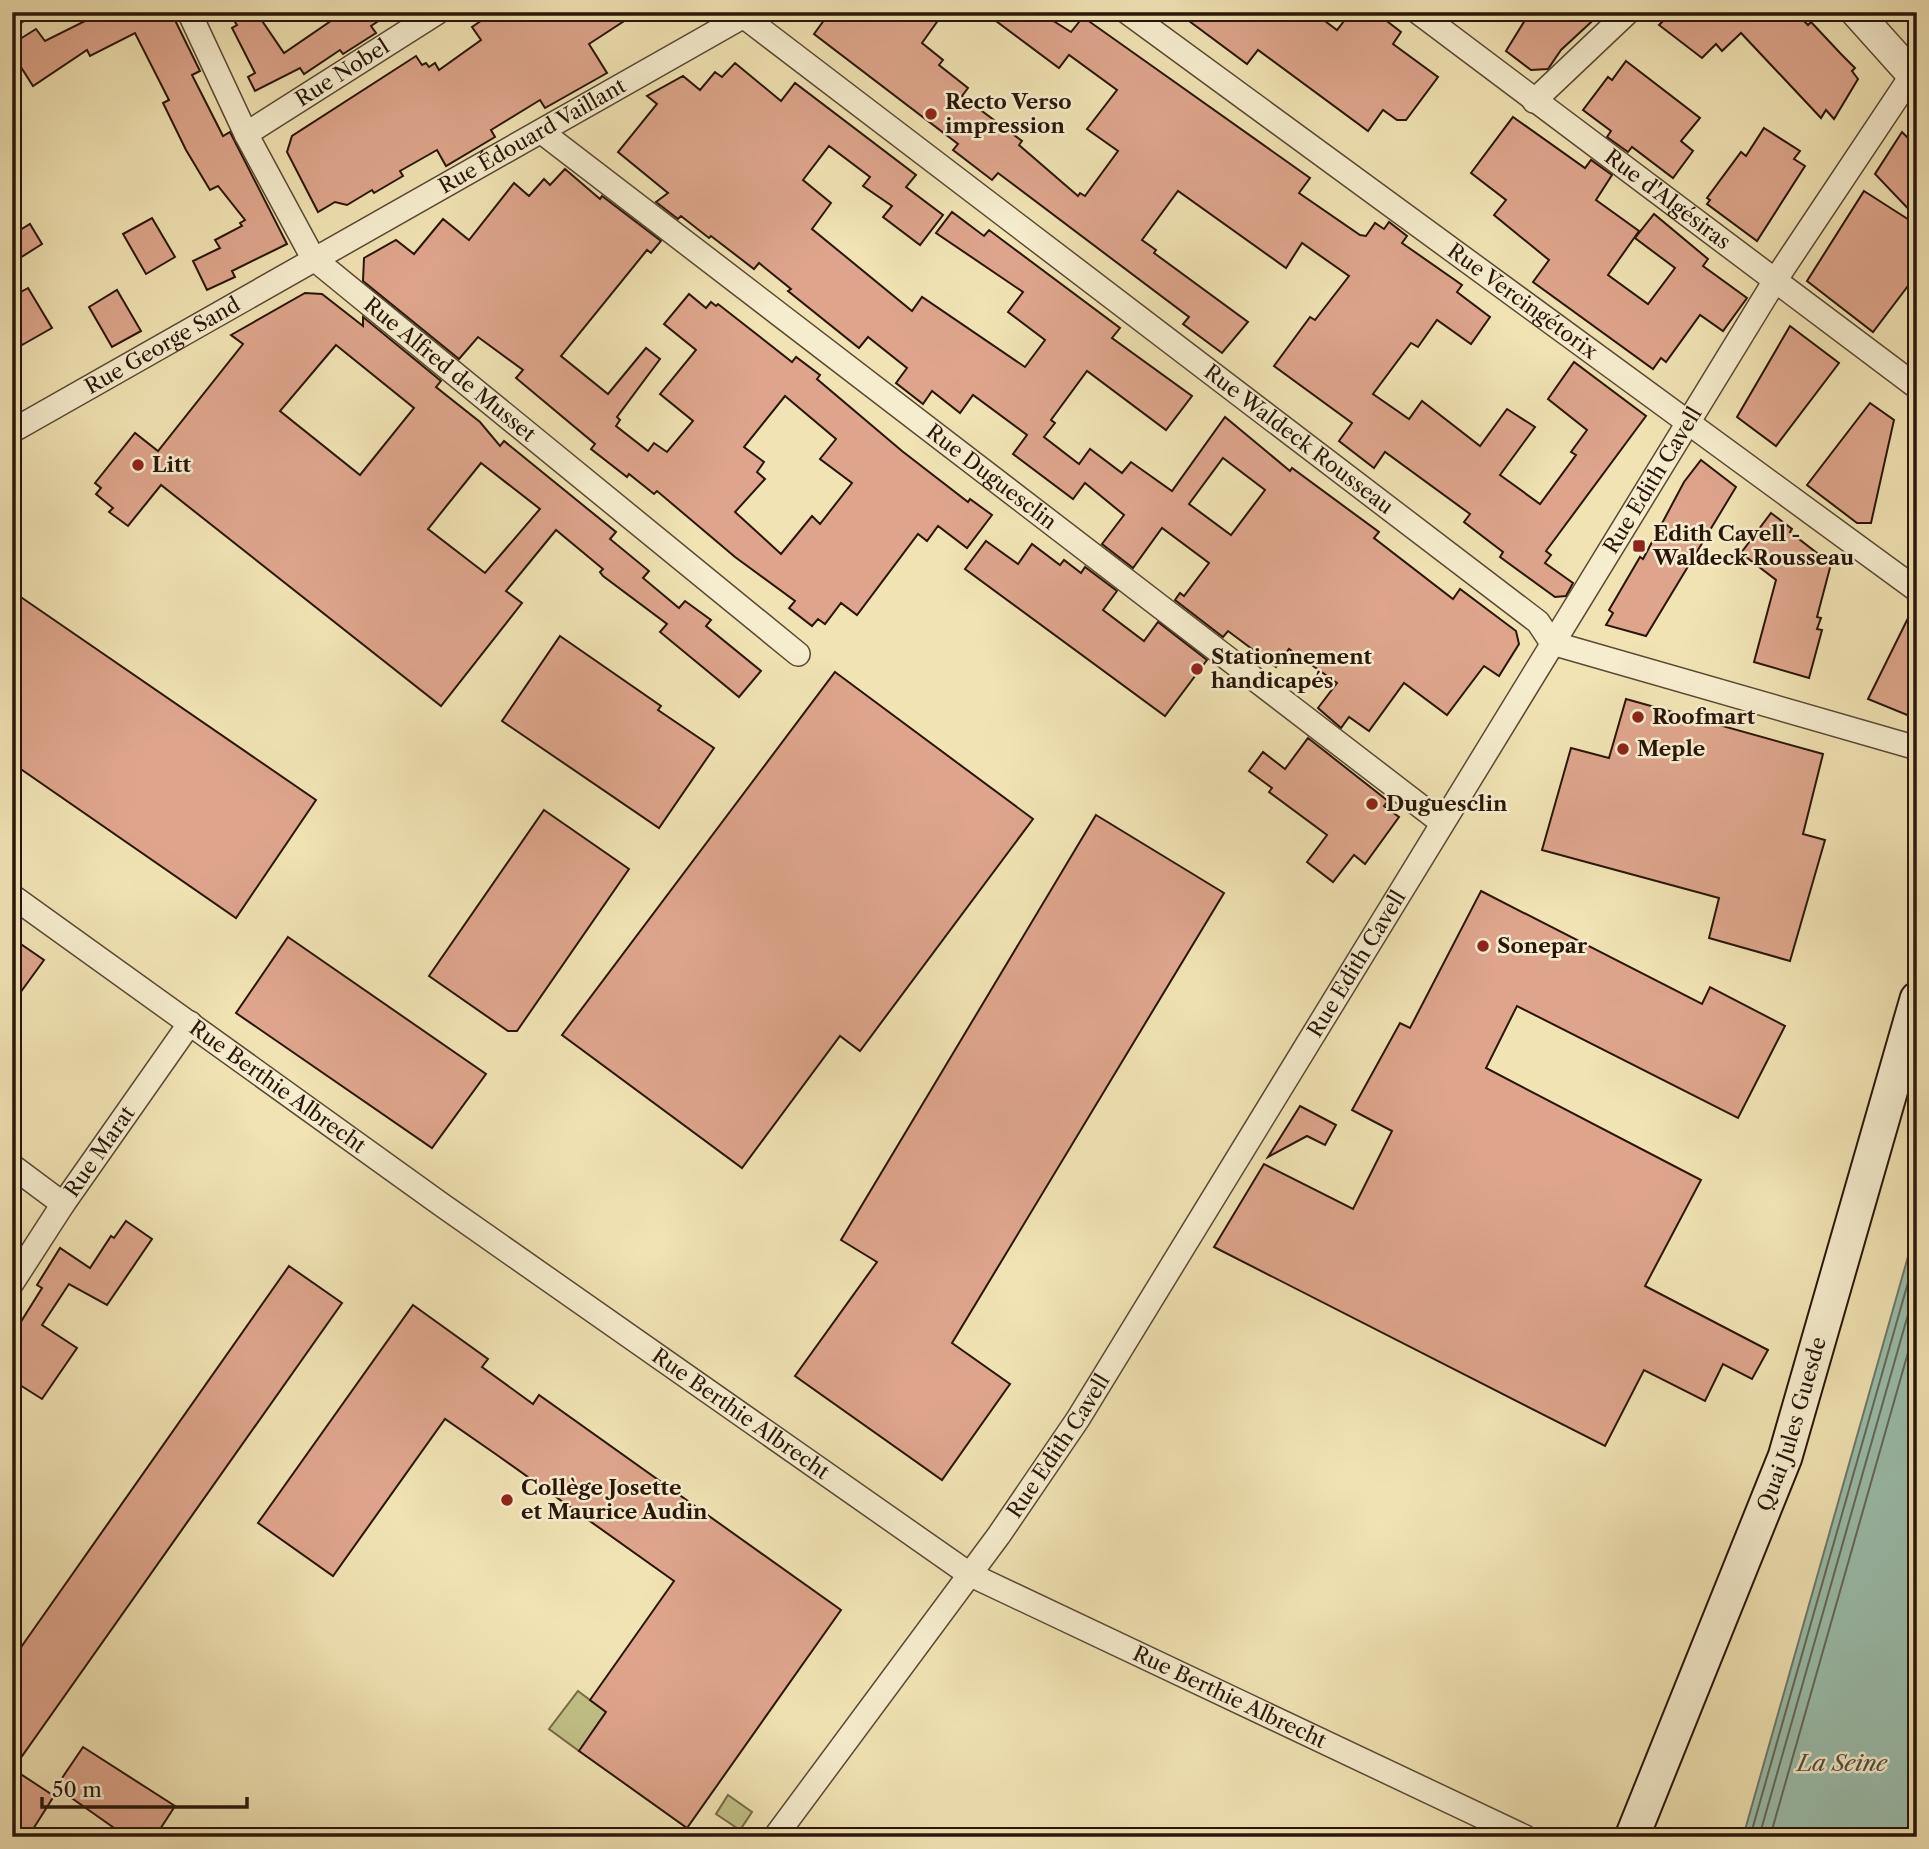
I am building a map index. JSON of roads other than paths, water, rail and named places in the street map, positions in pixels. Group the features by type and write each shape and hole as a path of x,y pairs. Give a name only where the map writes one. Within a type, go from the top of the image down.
{"main road":[{"name":"Quai Jules Guesde","path":"1632,1837 1785,1457 1917,999"}],"street":[{"name":"Rue Alfred de Musset","path":"189,12 246,134 313,258 797,654"},
{"name":"Rue Nobel","path":"246,134 439,12"},
{"name":"Rue Vercingétorix","path":"1127,12 1917,590"},
{"name":"Rue d'Algésiras","path":"1418,12 1917,387"},
{"path":"1534,101 1628,12"},
{"path":"1856,12 1914,77"},
{"name":"Rue Édouard Vaillant","path":"313,258 543,133 743,14"},
{"name":"Rue Waldeck Rousseau","path":"743,14 1538,622 1552,643"},
{"name":"Rue Edith Cavell","path":"775,1837 969,1574 1078,1419 1441,822 1776,279 1914,77"},
{"name":"Rue Duguesclin","path":"543,133 1441,822"},
{"name":"Rue George Sand","path":"12,431 313,258"},
{"path":"1552,643 1917,748"},
{"name":"Rue Berthie Albrecht","path":"12,896 465,1221 969,1574 1525,1837"},
{"name":"Rue Marat","path":"12,1283 63,1204 190,1023"},
{"path":"12,1166 63,1204"}],"water":[{"name":"La Seine","path":"1917,1225 1917,1837 1743,1837"}],"place":[{"name":"Recto Verso impression","path":"931,114"},
{"name":"Litt","path":"138,465"},
{"name":"Edith Cavell - Waldeck Rousseau","path":"1639,546"},
{"name":"Stationnement handicapés","path":"1197,669"},
{"name":"Roofmart","path":"1638,717"},
{"name":"Meple","path":"1623,749"},
{"name":"Duguesclin","path":"1372,804"},
{"name":"Sonepar","path":"1483,946"},
{"name":"Collège Josette et Maurice Audin","path":"507,1500"}]}
